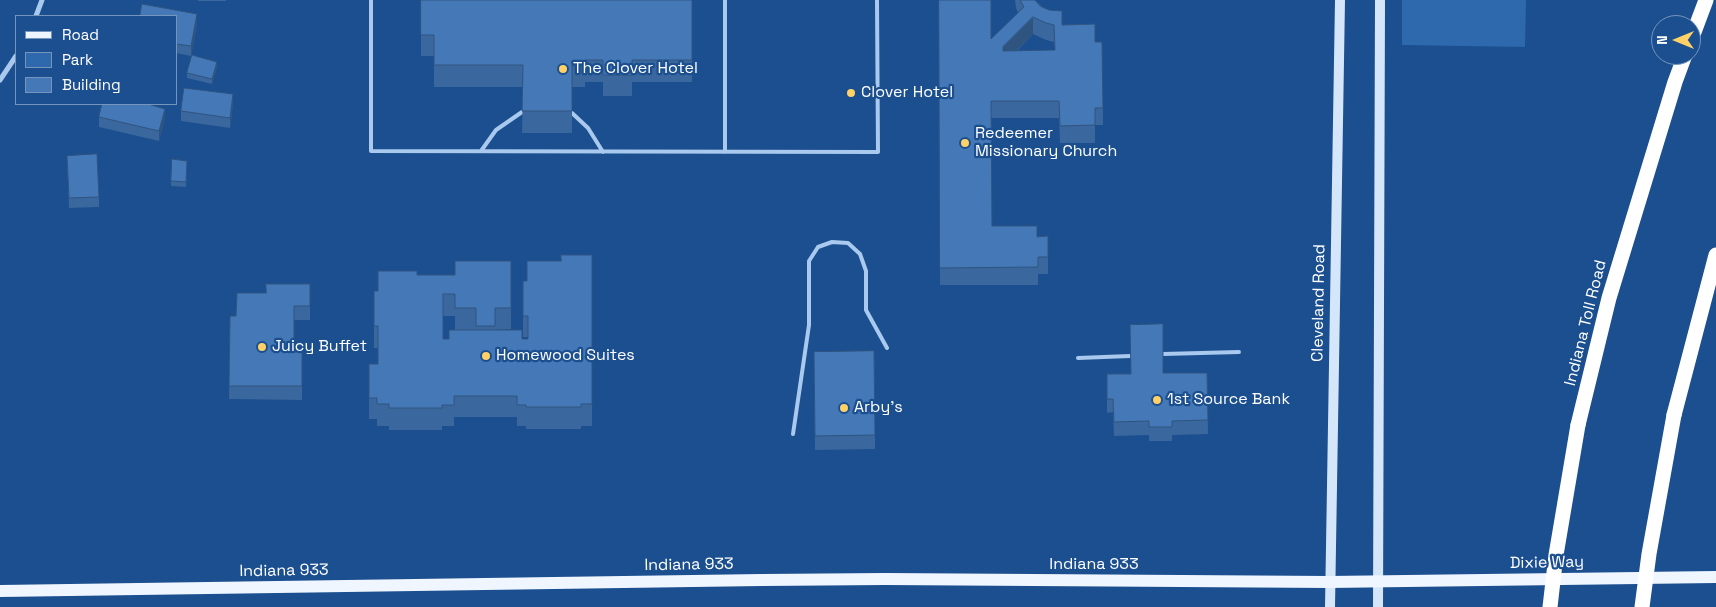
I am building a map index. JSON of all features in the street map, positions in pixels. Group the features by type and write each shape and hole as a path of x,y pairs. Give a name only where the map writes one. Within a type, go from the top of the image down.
{"highway":[{"path":"1700,15 1706,0"},
{"name":"Indiana Toll Road","path":"1550,607 1556,555 1578,426 1610,298 1681,65"},
{"path":"1642,607 1649,554 1674,415 1704,294 1716,255"}],"main road":[{"name":"Cleveland Road","path":"1330,607 1340,0"},
{"path":"1378,607 1380,0"},
{"name":"Dixie Way","path":"1378,582 1716,577"},
{"name":"Indiana 933","path":"0,591 876,579 1378,582"}],"street":[{"path":"36,15 42,0"},
{"path":"0,80 15,58"}],"lane":[{"path":"371,0 371,152 878,152 878,0"},
{"path":"725,0 725,152"},
{"path":"481,152 496,130 522,112"},
{"path":"572,113 588,128 603,152"},
{"path":"794,434 809,325 809,261 818,247 832,242 848,243 860,254 866,271 866,310 887,348"},
{"path":"1163,354 1239,352"},
{"path":"1078,358 1130,356"}],"green space":[{"path":"1402,0 1526,0 1525,47 1402,45"}],"building":[{"name":"The Clover Hotel","path":"421,0 692,0 692,60 632,60 632,75 603,75 603,60 585,60 585,65 572,65 572,111 522,111 523,65 434,65 434,35 421,35"},
{"name":"Redeemer Missionary Church","path":"939,0 991,0 991,39 1024,7 1020,0 1035,0 1040,6 1049,10 1062,11 1062,25 1095,24 1095,42 1102,42 1103,108 1095,108 1095,125 1060,126 1059,101 991,101 992,226 1037,226 1037,237 1048,236 1048,257 1038,257 1038,267 940,268","holes":["1033,17 1054,25 1055,50 1003,51 1003,47"]},
{"path":"142,4 197,14 191,46 178,44 178,15 140,15"},
{"path":"192,55 217,62 212,79 187,73"},
{"path":"184,88 233,94 230,118 181,111"},
{"path":"102,105 151,105 165,109 159,131 99,117"},
{"path":"97,154 99,197 69,198 67,156"},
{"path":"172,159 187,161 186,182 171,181"},
{"name":"Homewood Suites","path":"561,255 592,255 592,404 581,404 581,407 526,407 526,405 517,405 517,396 454,396 454,405 442,405 442,408 389,408 389,404 377,404 377,398 369,398 369,364 378,364 378,326 374,326 374,291 378,291 378,271 417,271 417,275 455,275 455,261 511,261 511,308 495,308 495,326 476,326 476,308 455,308 455,294 443,294 443,339 449,339 449,330 522,330 522,339 528,339 528,316 523,316 523,281 527,281 527,261 561,261"},
{"name":"Juicy Buffet","path":"266,284 310,284 310,306 294,306 294,350 302,350 302,386 229,386 230,316 236,316 237,293 266,293"},
{"name":"1st Source Bank","path":"1163,324 1163,373 1207,373 1208,420 1172,421 1172,427 1149,427 1149,421 1114,422 1113,399 1107,399 1107,374 1131,374 1130,325"},
{"name":"Arby's","path":"874,351 875,435 815,436 814,352"}],"place":[{"name":"The Clover Hotel","path":"563,69"},
{"name":"Clover Hotel","path":"851,93"},
{"name":"Redeemer Missionary Church","path":"965,143"},
{"name":"Juicy Buffet","path":"262,347"},
{"name":"Homewood Suites","path":"486,356"},
{"name":"1st Source Bank","path":"1157,400"},
{"name":"Arby's","path":"844,408"}]}
